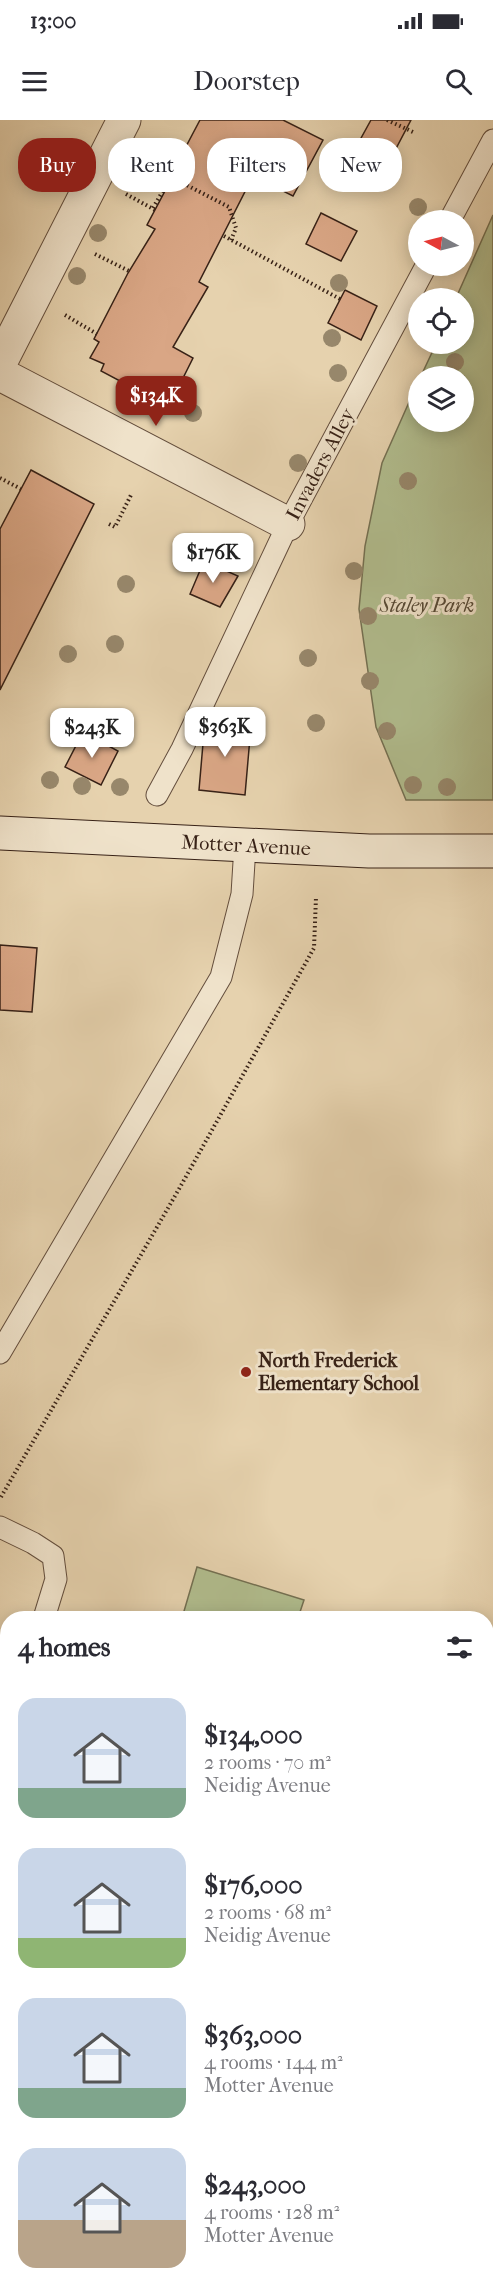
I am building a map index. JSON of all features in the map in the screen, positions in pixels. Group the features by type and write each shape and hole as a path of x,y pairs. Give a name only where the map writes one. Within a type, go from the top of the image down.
{"street":[{"path":"0,363 124,120"},
{"path":"0,374 288,524"},
{"name":"Motter Avenue","path":"0,833 245,846 493,851"}],"lane":[{"path":"455,210 493,140"},
{"name":"Invaders Alley","path":"157,795 182,749 288,524 421,276"},
{"path":"0,1353 221,977 242,894 245,846"},
{"path":"0,1527 33,1543 53,1556 56,1579 46,1611"}],"path":[{"path":"387,120 413,132"},
{"path":"125,194 154,209 171,177 229,207 236,228 231,240"},
{"path":"224,236 340,299"},
{"path":"95,254 129,271"},
{"path":"64,315 97,334"},
{"path":"0,478 21,489"},
{"path":"109,524 115,527 131,495"},
{"path":"0,1498 179,1189 309,958 314,948 316,897"}],"green space":[{"name":"Staley Park","path":"493,215 493,800 406,800 376,727 359,609 365,546 382,463 408,404 408,432 474,432 474,366 426,366 431,354 474,354 474,288 460,288 466,276 474,276 474,258"},
{"path":"197,1567 304,1600 300,1611 184,1611"}],"building":[{"path":"200,120 283,120 319,138 319,147 307,170 307,138 207,138 207,192 245,192 199,282 208,287 173,347 193,358 172,400 138,383 135,389 101,371 104,364 90,358 99,342 94,339 128,273 155,229 147,225 164,192 195,192 195,138 190,138"},
{"path":"371,120 411,120 402,138 361,138"},
{"path":"321,213 357,231 341,261 306,244"},
{"path":"345,290 377,306 361,340 328,323"},
{"path":"31,470 94,504 0,690 0,529"},
{"path":"204,561 238,576 220,607 190,594"},
{"path":"209,722 251,726 245,795 199,790 204,732"},
{"path":"83,732 118,751 101,785 65,767"},
{"path":"0,945 37,948 32,1012 0,1010"}],"place":[{"name":"North Frederick Elementary School","path":"246,1372"}]}
